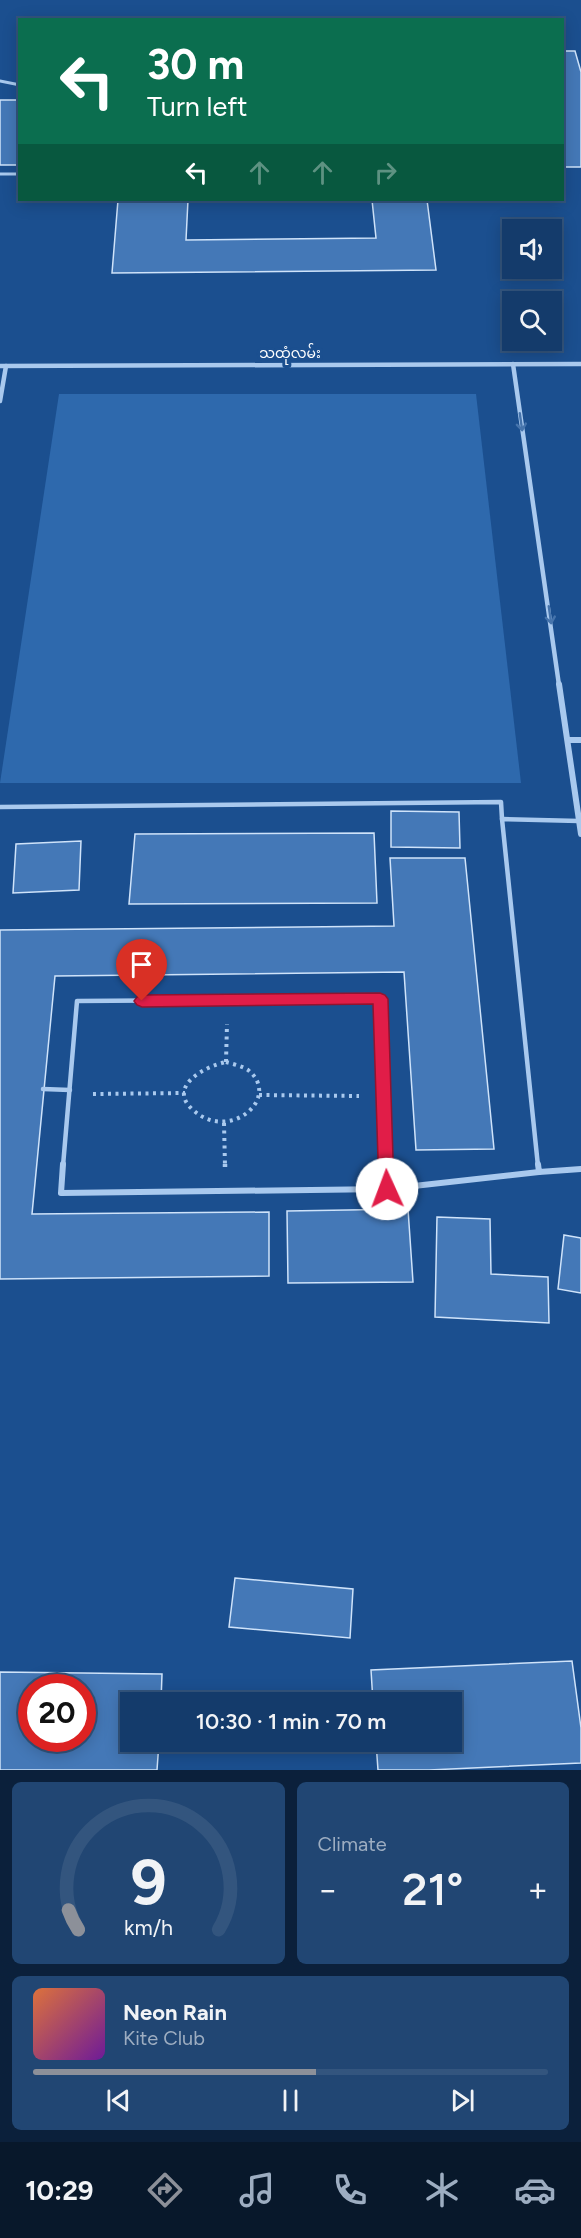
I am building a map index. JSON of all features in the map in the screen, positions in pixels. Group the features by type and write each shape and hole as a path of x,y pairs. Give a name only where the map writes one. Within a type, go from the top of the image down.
{"street":[{"path":"513,364 581,834"},
{"name":"သထုံလမ်း","path":"3,366 581,364"},
{"path":"0,401 3,366"},
{"path":"568,740 581,740"}],"lane":[{"path":"0,81 18,85"},
{"path":"0,174 18,174"},
{"path":"0,807 501,801 539,1172"},
{"path":"502,819 579,821"},
{"path":"387,1189 380,999 77,1002 61,1193 387,1189 581,1169"},
{"path":"44,1089 69,1093"}],"path":[{"path":"226,1062 227,1000"},
{"path":"226,1062 238,1064 255,1076 259,1095 252,1111 234,1121 224,1123 212,1122 193,1111 185,1093 193,1074 208,1065 226,1062"},
{"path":"69,1093 185,1093"},
{"path":"259,1095 384,1096"},
{"path":"224,1123 225,1191"}],"shaded area":[{"path":"59,394 476,394 521,783 0,783"}],"building":[{"path":"564,51 575,51 581,72 581,167 564,167"},
{"path":"0,100 18,100 18,165 0,165"},
{"path":"118,201 188,201 186,240 376,238 372,201 427,201 436,270 112,273"},
{"path":"391,811 459,812 460,848 391,847"},
{"path":"374,833 377,903 129,904 135,834"},
{"path":"81,841 79,890 13,893 16,844"},
{"path":"390,858 465,858 494,1149 416,1150 404,972 55,976 32,1214 269,1212 269,1276 0,1279 0,930 394,926"},
{"path":"408,1209 413,1282 288,1283 287,1211"},
{"path":"437,1217 490,1219 491,1274 548,1277 549,1323 435,1317"},
{"path":"564,1235 581,1238 581,1293 558,1289"},
{"path":"235,1578 353,1589 350,1638 229,1627"},
{"path":"572,1661 581,1728 581,1763 378,1770 377,1752 462,1752 462,1692 372,1692 371,1670"},
{"path":"0,1672 162,1674 161,1692 120,1692 120,1752 158,1752 157,1770 0,1770"}],"route":[{"path":"142,1001 380,999 387,1189"}]}
